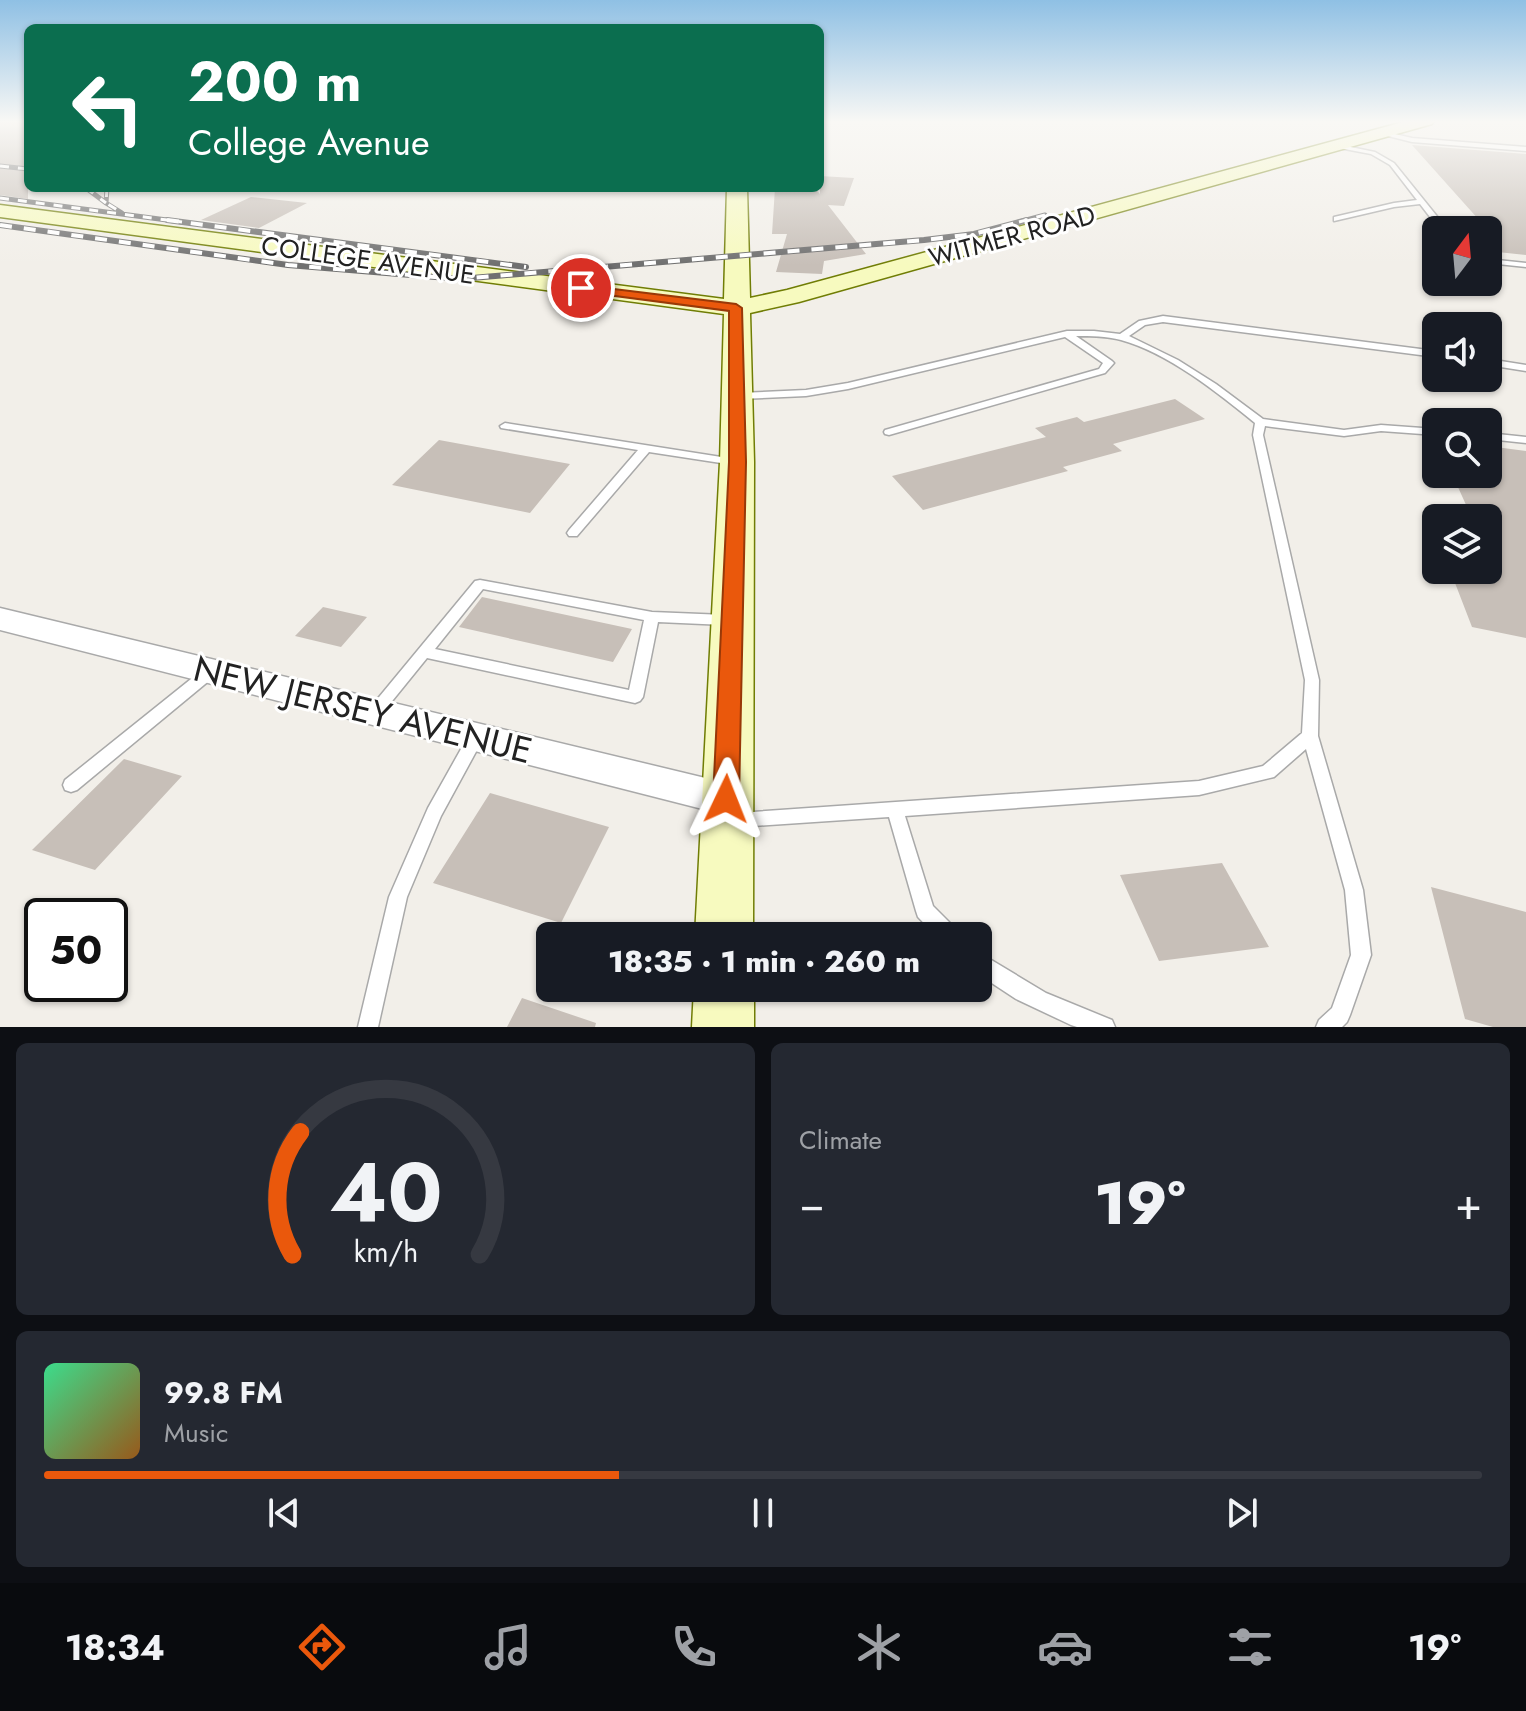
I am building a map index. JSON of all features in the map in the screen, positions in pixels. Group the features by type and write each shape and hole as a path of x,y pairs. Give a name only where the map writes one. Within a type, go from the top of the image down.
{"main road":[{"name":"WITMER ROAD","path":"736,308 790,297 1253,169"},
{"path":"724,922 737,462 737,192"},
{"name":"COLLEGE AVENUE","path":"0,211 736,308"},
{"path":"723,1027 724,1002"}],"street":[{"name":"NEW JERSEY AVENUE","path":"0,619 476,737 726,810"}],"lane":[{"path":"1396,169 1433,216"},
{"path":"1337,219 1394,205 1422,202"},
{"path":"1502,262 1526,265"},
{"path":"1122,337 1142,323 1176,319 1422,352"},
{"path":"736,396 806,393 848,386 1067,334 1091,333 1122,337 1150,349 1239,405 1260,422 1344,433 1381,428 1422,431"},
{"path":"889,432 1102,371 1109,363 1067,334"},
{"path":"1502,364 1526,368"},
{"path":"1260,422 1258,435 1312,680 1310,736 1354,890 1361,955 1340,1015 1326,1027"},
{"path":"505,426 737,462"},
{"path":"1502,437 1526,440"},
{"path":"573,533 646,448"},
{"path":"375,712 480,584 652,617 732,621"},
{"path":"424,652 635,697 652,617"},
{"path":"71,785 211,671"},
{"path":"726,810 895,810 1199,788 1268,772 1310,736"},
{"path":"368,1027 398,897 434,813 476,737"},
{"path":"895,810 925,911 936,922"},
{"path":"992,973 1065,1014 1105,1027"}],"building":[{"path":"0,169 24,169 24,192 28,192 28,199 0,195"},
{"path":"1433,169 1526,169 1526,255 1502,252 1502,216 1475,216"},
{"path":"824,176 854,178 844,206 828,205 866,254 824,261 822,274 776,272 787,234 772,234 775,192 824,192"},
{"path":"251,197 307,203 259,228 201,220"},
{"path":"1175,399 1205,419 1113,444 1122,451 1063,467 1068,471 923,510 892,476 1046,437 1035,428 1077,417 1084,422"},
{"path":"439,440 570,464 530,513 392,485"},
{"path":"1502,448 1526,451 1526,638 1472,627 1455,584 1502,584 1502,504 1466,504 1458,488 1502,488"},
{"path":"482,597 632,629 613,662 459,627"},
{"path":"323,607 367,617 341,647 295,636"},
{"path":"124,759 182,776 95,870 32,850"},
{"path":"490,793 609,827 562,922 433,883"},
{"path":"1222,863 1269,947 1159,961 1120,875"},
{"path":"1431,887 1526,912 1526,1027 1493,1027 1465,1019"},
{"path":"522,998 596,1023 595,1027 507,1027"}],"railway":[{"path":"91,192 106,203"},
{"path":"106,203 107,192"},
{"path":"0,198 182,222"},
{"path":"106,203 122,213"},
{"path":"1019,222 1045,215"},
{"path":"167,220 526,267"},
{"path":"0,225 288,265 460,279 924,240 974,234 1027,220"}],"route":[{"path":"581,288 736,308 737,462 726,799"}]}
